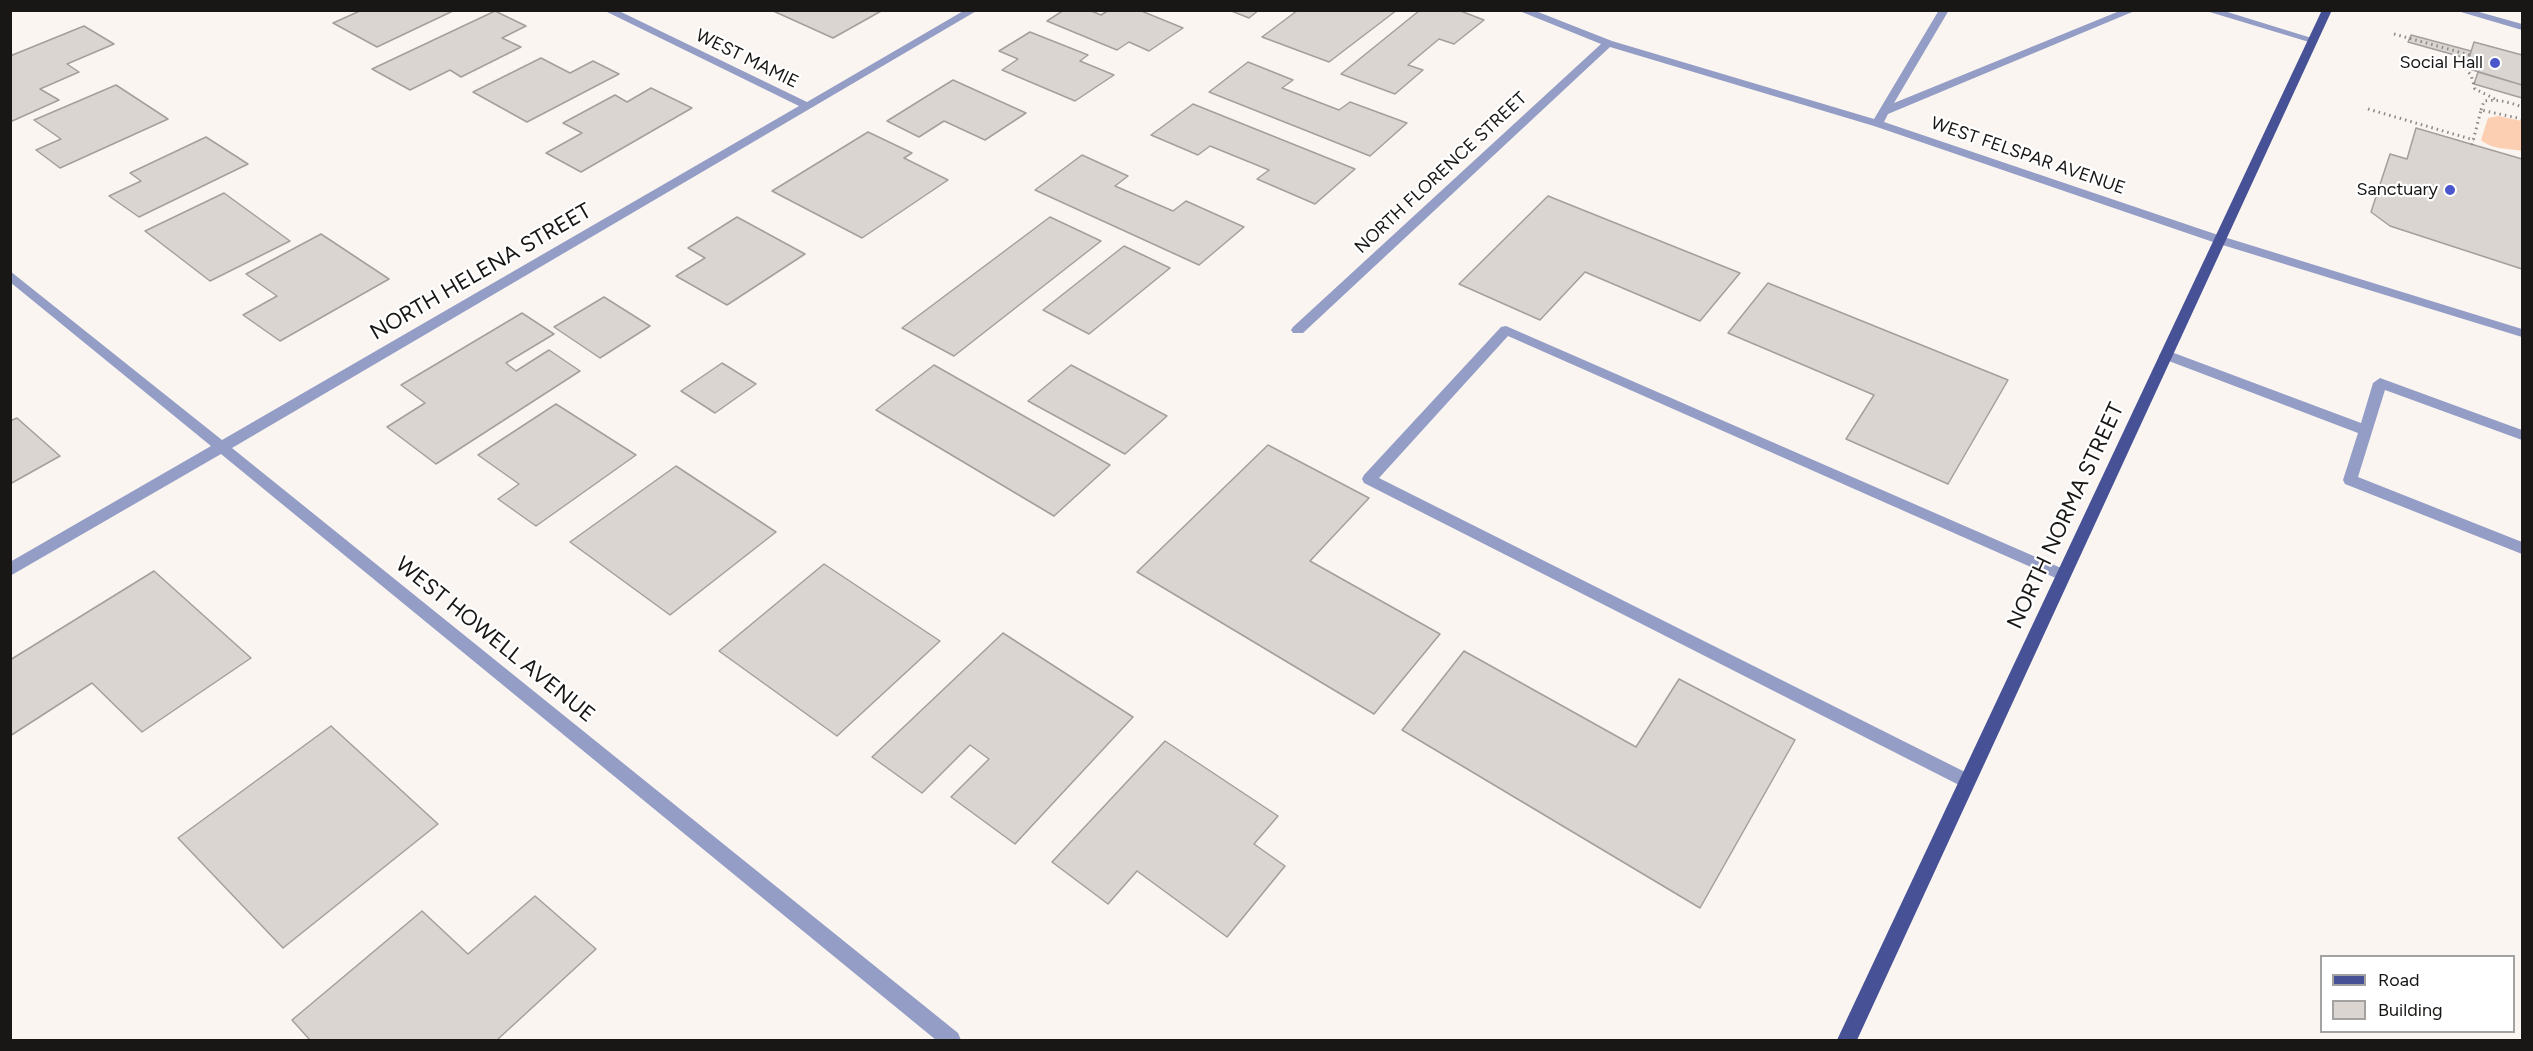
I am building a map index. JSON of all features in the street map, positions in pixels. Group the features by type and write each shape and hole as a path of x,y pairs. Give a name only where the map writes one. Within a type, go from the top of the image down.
{"main road":[{"name":"NORTH NORMA STREET","path":"1847,1041 2327,10"}],"street":[{"name":"WEST MAMIE","path":"608,10 807,106"},
{"name":"NORTH HELENA STREET","path":"10,570 973,10"},
{"name":"WEST FELSPAR AVENUE","path":"1522,10 1608,43 1878,124 2220,240 2523,333"},
{"path":"1878,124 1944,10"},
{"path":"1883,112 2132,10"},
{"path":"2208,10 2313,40"},
{"path":"2459,10 2523,27"},
{"name":"NORTH FLORENCE STREET","path":"1298,330 1608,43"},
{"name":"WEST HOWELL AVENUE","path":"10,274 951,1041"},
{"path":"1967,781 1370,478 1506,330 2063,575"},
{"path":"2166,355 2365,430"},
{"path":"2523,435 2380,383 2350,480 2523,548"}],"path":[{"path":"2394,34 2470,55"},
{"path":"2464,54 2461,64 2471,75 2475,89 2495,99 2523,107"},
{"path":"2472,145 2484,101 2495,99"},
{"path":"2368,109 2474,140"},
{"path":"2481,110 2523,119"}],"shaded area":[{"path":"2498,116 2522,121 2522,151 2495,147 2481,140 2488,118"}],"building":[{"path":"362,10 455,10 377,47 333,23"},
{"path":"771,10 883,10 833,38"},
{"path":"1064,10 1089,10 1101,15 1109,10 1139,10 1183,28 1149,51 1129,42 1117,50 1047,21"},
{"path":"1229,10 1259,10 1249,18"},
{"path":"1298,10 1397,10 1329,62 1262,37"},
{"path":"1420,10 1458,10 1484,20 1454,44 1439,39 1408,65 1423,70 1395,94 1341,74"},
{"path":"495,11 526,26 502,38 521,47 461,77 450,70 410,90 372,69"},
{"path":"84,26 114,44 67,64 79,72 40,89 59,100 10,122 10,56"},
{"path":"1030,32 1088,55 1080,61 1114,75 1075,101 1002,70 1018,59 999,51"},
{"path":"2411,35 2471,51 2469,59 2408,42"},
{"name":"Social Hall","path":"2474,42 2522,55 2522,85 2466,68"},
{"path":"541,58 570,73 593,61 619,74 527,122 473,92"},
{"path":"1248,62 1293,80 1282,88 1339,110 1350,102 1407,123 1370,156 1209,92"},
{"path":"2478,72 2522,85 2522,98 2474,84"},
{"path":"953,80 1026,113 985,140 944,121 919,137 887,121"},
{"path":"116,85 168,119 60,168 36,150 61,139 34,120"},
{"path":"651,88 692,108 581,172 546,153 582,133 563,123 615,95 627,102"},
{"path":"1193,104 1355,169 1315,204 1257,179 1269,170 1210,146 1198,155 1151,135"},
{"name":"Sanctuary","path":"2416,128 2522,159 2522,269 2390,226 2371,212 2390,154 2407,159"},
{"path":"868,132 912,153 904,158 948,180 862,238 772,191"},
{"path":"206,137 248,164 139,217 109,196 141,181 130,173"},
{"path":"1082,155 1128,176 1115,186 1173,211 1186,201 1244,227 1199,265 1035,190"},
{"path":"224,193 290,241 210,281 145,231"},
{"path":"1548,196 1740,273 1700,321 1585,272 1540,320 1459,284"},
{"path":"737,217 805,254 727,305 676,276 705,258 688,248"},
{"path":"1050,217 1101,241 954,356 902,328"},
{"path":"321,234 389,279 280,341 243,315 277,296 246,274"},
{"path":"1124,246 1170,268 1089,334 1043,310"},
{"path":"1768,283 2008,380 1948,484 1846,439 1874,395 1728,333"},
{"path":"604,297 650,326 600,358 554,327"},
{"path":"522,313 554,334 506,363 516,371 549,350 580,371 436,464 387,427 425,403 401,385"},
{"path":"722,363 756,384 715,413 681,391"},
{"path":"934,365 1110,465 1054,516 876,410"},
{"path":"1071,365 1167,416 1125,454 1028,401"},
{"path":"556,404 636,455 536,526 498,499 519,484 478,455"},
{"path":"17,418 60,456 10,484 10,421"},
{"path":"1268,445 1369,498 1310,561 1440,634 1374,714 1137,572"},
{"path":"676,466 776,532 670,615 570,542"},
{"path":"824,564 940,641 837,736 719,651"},
{"path":"154,571 251,658 142,732 92,683 10,736 10,660"},
{"path":"1003,633 1133,717 1015,844 951,797 989,759 970,745 922,793 872,757"},
{"path":"1464,651 1636,747 1679,679 1795,740 1700,908 1402,730"},
{"path":"331,726 438,824 283,948 178,838"},
{"path":"1165,741 1278,816 1254,844 1285,866 1227,937 1137,871 1108,904 1052,862"},
{"path":"535,896 596,949 497,1040 310,1040 292,1020 422,911 468,954"}],"place":[{"name":"Social Hall","path":"2495,63"},
{"name":"Sanctuary","path":"2450,190"}]}
